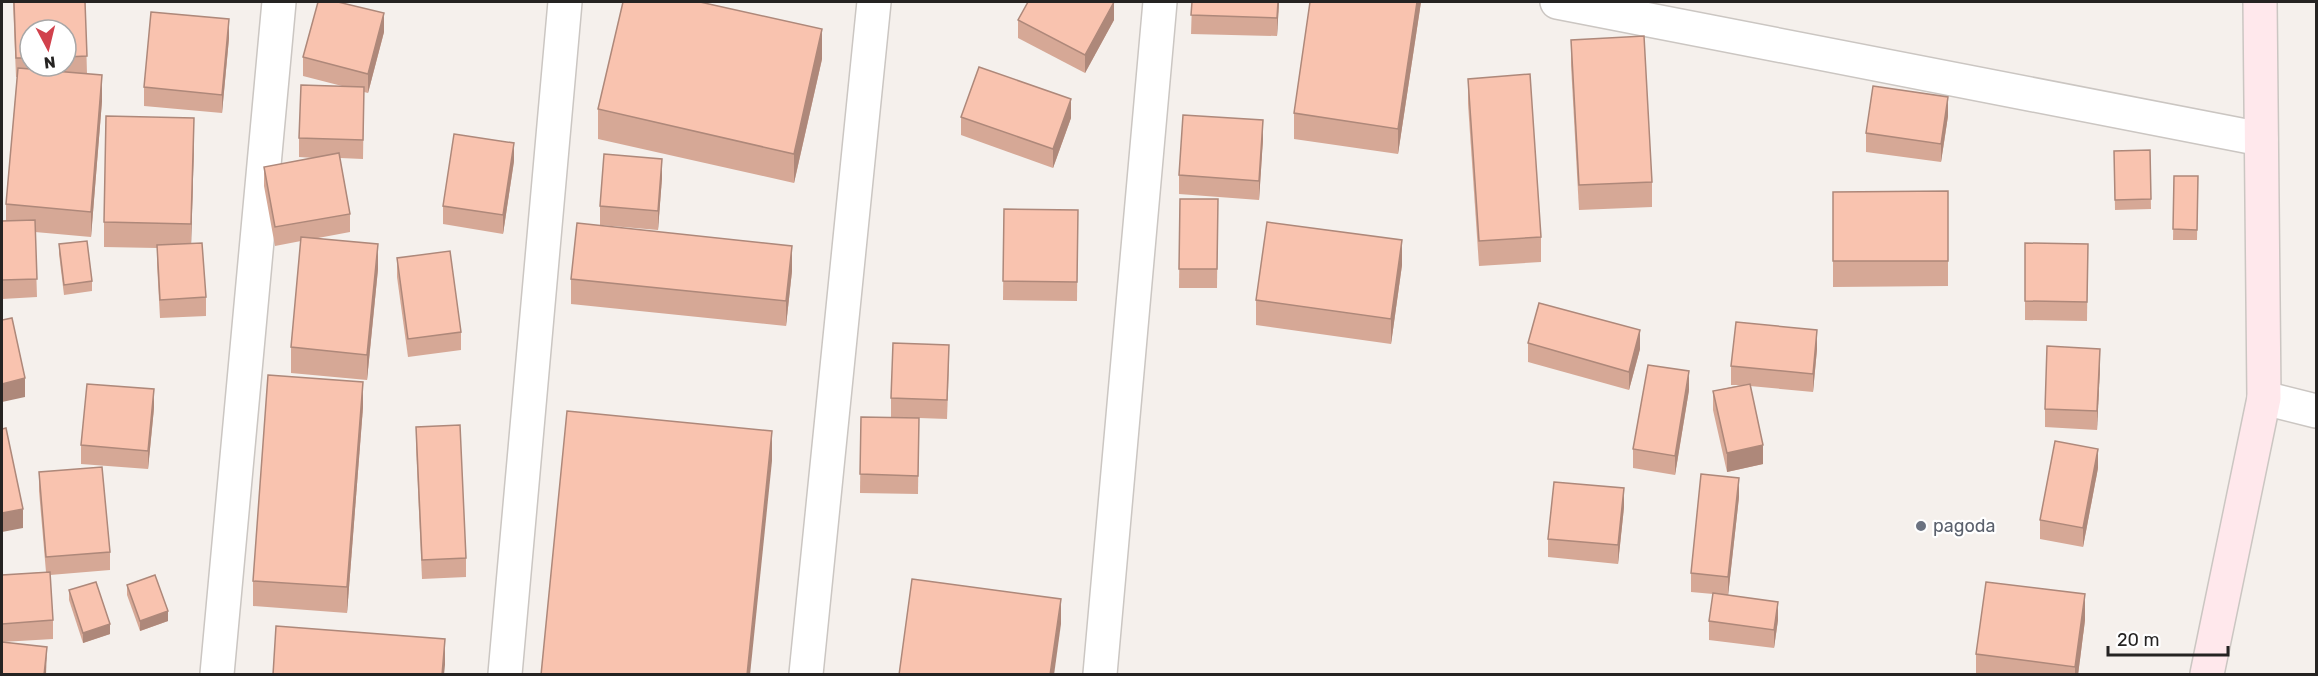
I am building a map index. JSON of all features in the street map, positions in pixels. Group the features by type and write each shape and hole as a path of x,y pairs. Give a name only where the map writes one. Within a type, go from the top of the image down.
{"main road":[{"path":"2207,675 2264,398 2260,2"}],"street":[{"path":"218,675 279,2"},
{"path":"505,675 565,2"},
{"path":"806,675 874,2"},
{"path":"1100,675 1160,2"},
{"path":"1557,2 2261,139"},
{"path":"2264,398 2316,411"}],"building":[{"path":"14,2 85,2 87,56 78,56 78,18 18,18 18,58 16,58"},
{"path":"318,2 338,2 384,13 368,74 303,57"},
{"path":"623,2 700,2 822,29 794,154 598,109"},
{"path":"1028,2 1114,2 1085,55 1018,20"},
{"path":"1192,2 1278,2 1277,18 1191,15"},
{"path":"1310,2 1417,2 1398,129 1294,113"},
{"path":"151,12 229,19 222,95 144,87"},
{"path":"1644,36 1652,182 1579,185 1571,40"},
{"path":"979,67 1071,99 1053,149 961,117"},
{"path":"18,68 18,78 78,78 78,73 102,75 91,212 6,204"},
{"path":"1530,74 1541,237 1479,241 1468,79"},
{"path":"301,85 364,87 363,140 299,138"},
{"path":"1873,86 1948,97 1941,144 1866,133"},
{"path":"1183,115 1263,120 1259,181 1179,175"},
{"path":"106,116 194,118 191,224 104,222"},
{"path":"454,134 514,143 503,215 443,206"},
{"path":"2150,150 2151,199 2115,200 2114,151"},
{"path":"339,153 350,214 275,227 264,167"},
{"path":"604,154 662,159 658,211 600,206"},
{"path":"2174,176 2198,176 2197,230 2173,229"},
{"path":"1948,191 1948,261 1833,261 1833,192"},
{"path":"1180,199 1218,199 1217,269 1179,269"},
{"path":"1004,209 1078,210 1077,282 1003,281"},
{"path":"35,220 37,279 2,280 2,221"},
{"path":"1267,222 1402,240 1391,319 1256,300"},
{"path":"577,223 792,246 786,301 571,279"},
{"path":"301,237 378,244 367,355 291,347"},
{"path":"87,241 92,281 64,285 59,244"},
{"path":"202,243 206,297 160,300 157,245"},
{"path":"2025,243 2088,244 2087,302 2025,301"},
{"path":"450,251 461,332 408,339 397,258"},
{"path":"1539,303 1640,330 1629,372 1528,343"},
{"path":"12,318 25,378 2,384 2,320"},
{"path":"1736,322 1817,330 1813,374 1731,366"},
{"path":"893,343 949,345 947,400 891,398"},
{"path":"2047,346 2100,349 2097,411 2045,409"},
{"path":"1648,365 1689,371 1675,456 1633,449"},
{"path":"268,375 363,382 347,587 253,581"},
{"path":"87,384 154,389 148,451 81,445"},
{"path":"1750,384 1763,445 1727,453 1713,391"},
{"path":"567,411 772,431 747,675 541,675"},
{"path":"861,417 919,418 918,476 860,474"},
{"path":"460,425 466,558 422,560 416,427"},
{"path":"6,428 23,509 2,513 2,429"},
{"path":"2055,441 2098,449 2083,528 2040,520"},
{"path":"102,467 110,552 46,557 39,472"},
{"path":"1701,474 1739,478 1728,577 1691,573"},
{"path":"1554,482 1624,488 1618,545 1548,539"},
{"path":"50,572 53,620 2,624 2,575"},
{"path":"155,575 168,611 140,621 127,585"},
{"path":"912,579 1061,599 1050,675 899,675"},
{"path":"96,582 110,624 83,633 69,590"},
{"path":"1986,582 2085,594 2075,667 1976,654"},
{"path":"1713,593 1778,602 1774,630 1709,621"},
{"path":"276,626 445,639 442,675 273,675"},
{"path":"2,642 47,647 44,675 2,675"}],"place":[{"name":"pagoda","path":"1921,526"}]}
